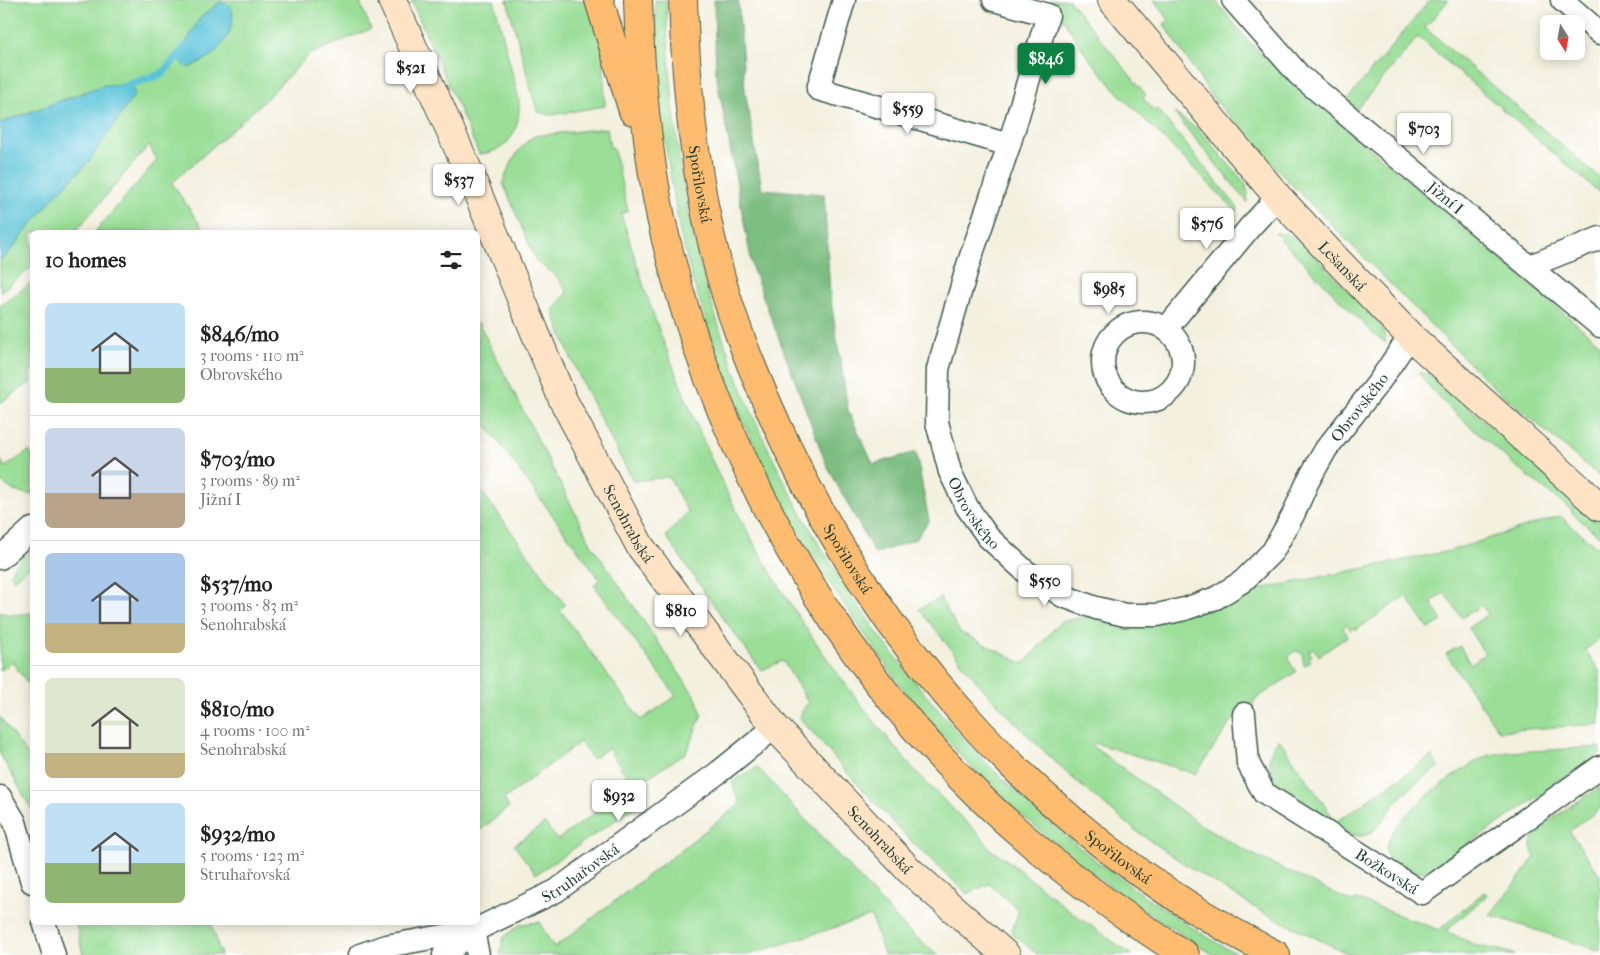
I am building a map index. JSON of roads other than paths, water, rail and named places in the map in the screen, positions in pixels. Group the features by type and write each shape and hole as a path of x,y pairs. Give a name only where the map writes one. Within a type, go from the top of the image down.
{"highway":[{"path":"599,0 654,179"},
{"path":"638,0 643,91 654,179 663,226 679,290 693,335 726,421 774,521 809,581 872,673 910,721 980,798 1084,886 1139,926 1185,955"},
{"name":"Spořilovská","path":"683,0 687,82 695,148 706,216 722,282 742,342 771,413 812,497 846,556 892,625 943,691 987,741 1023,777 1087,832 1147,876 1224,927 1276,955"}],"street":[{"name":"Senohrabská","path":"392,0 468,170 483,229 563,400 640,546 774,727 909,870 1006,955"},
{"path":"844,0 818,89 1009,145"},
{"name":"Obrovského","path":"994,0 1048,15 1009,145 968,265 938,368 937,422 950,472 967,507 988,537 1025,572 1063,596 1096,608 1125,615 1157,615 1185,609 1216,598 1243,581 1272,551 1293,515 1308,481 1326,449 1380,382 1410,336"},
{"name":"Lešanská","path":"1112,0 1278,197 1410,336 1600,507"},
{"name":"Jižní I","path":"1233,0 1299,75 1600,326"},
{"path":"1562,0 1600,33"},
{"path":"1166,328 1250,227 1278,197"},
{"path":"1530,266 1600,238"},
{"path":"0,558 30,531"},
{"name":"Božkovská","path":"1244,714 1248,763 1264,793 1422,893 1600,767"},
{"name":"Struhařovská","path":"444,955 473,931 556,891 719,772 774,727"},
{"path":"0,797 14,822 30,875"},
{"path":"45,925 54,955"},
{"path":"473,931 478,955"},
{"name":"Struhařovská","path":"360,955 386,946 473,931"}],"water":[{"path":"220,2 230,5 233,17 230,30 213,55 188,68 177,58 200,18"},
{"path":"130,84 135,94 90,160 52,199 7,255 0,260 0,123 104,85"}],"waterway":[{"path":"122,89 130,84 162,74 185,47"}]}
